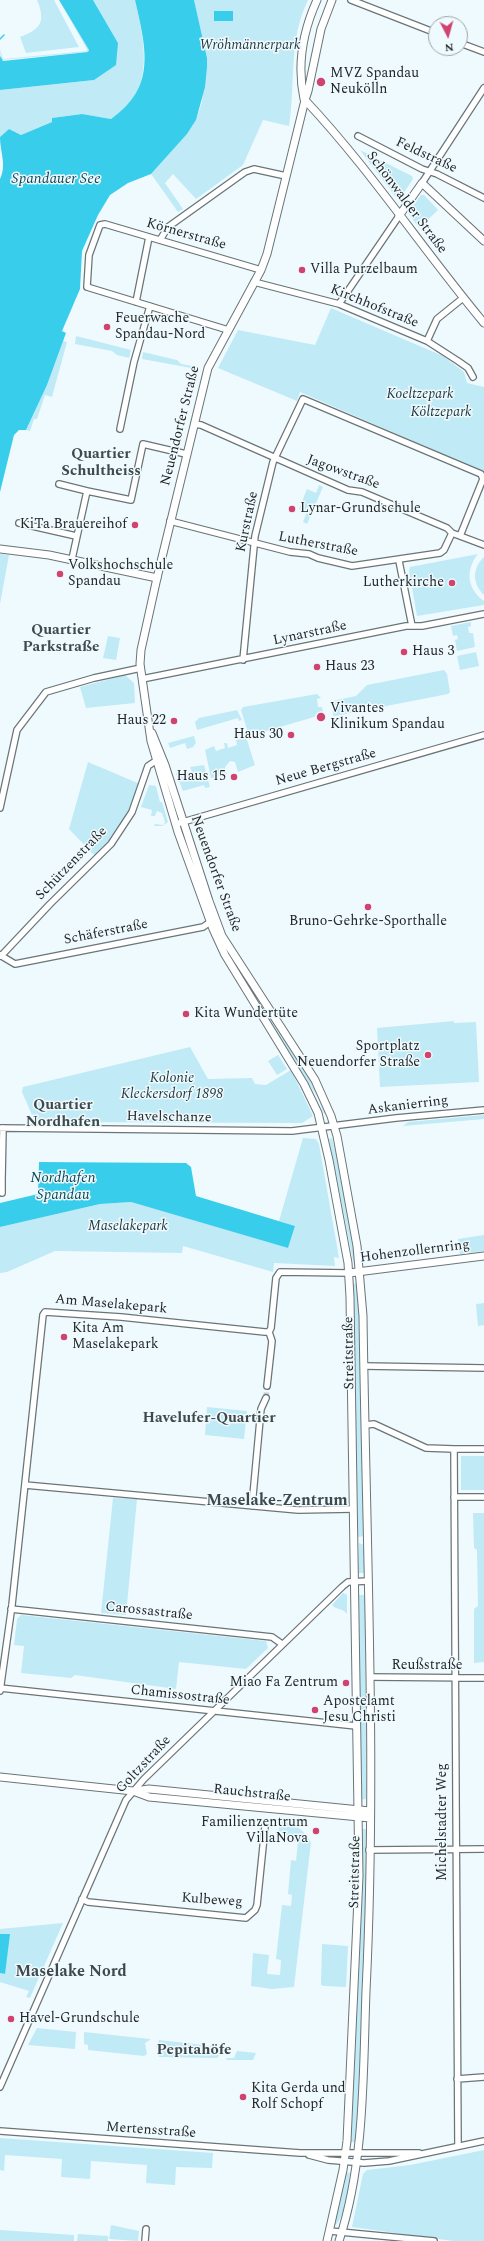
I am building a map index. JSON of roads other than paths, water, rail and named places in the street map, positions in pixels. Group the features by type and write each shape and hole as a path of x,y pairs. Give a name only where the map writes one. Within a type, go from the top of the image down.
{"main road":[{"name":"Neuendorfer Straße","path":"304,100 301,72 306,34 317,0"},
{"name":"Neuendorfer Straße","path":"322,1128 304,1084 225,955 179,823 159,759 151,741 142,679 141,650 170,521 208,368 261,270 267,254 304,100 312,73 322,25 332,0"},
{"path":"301,72 312,73"},
{"name":"Schönwalder Straße","path":"304,100 354,156 399,216 484,323"},
{"path":"399,216 422,183 484,241"},
{"path":"0,549 72,559 157,578"},
{"name":"Neuendorfer Straße","path":"213,921 315,1080 335,1126"},
{"name":"Streitstraße","path":"335,1126 360,1272 364,1366 370,1677 369,1942 357,2154 342,2233 339,2241"},
{"name":"Streitstraße","path":"322,1128 349,1272 358,1815 358,1933 346,2154 327,2241"},
{"name":"Hohenzollernring","path":"349,1272 360,1272 484,1256"},
{"name":"Rauchstraße","path":"0,1777 133,1791 149,1789 358,1815 370,1815"}],"street":[{"path":"351,0 428,30"},
{"path":"468,46 484,52"},
{"path":"422,183 484,88"},
{"name":"Feldstraße","path":"358,136 428,172 437,174 484,198"},
{"path":"160,240 168,227 245,172 254,169 286,176"},
{"path":"339,304 399,216"},
{"name":"Körnerstraße","path":"136,302 87,287 89,255 100,225 105,224 261,270"},
{"path":"149,237 136,302 228,330"},
{"name":"Kirchhofstraße","path":"254,282 339,304 427,341 458,360 468,368 473,377"},
{"path":"427,341 437,319 463,298"},
{"path":"120,429 134,362 150,306"},
{"name":"Kurstraße","path":"243,660 254,542 275,458 301,401 306,399 481,474 483,479 460,536"},
{"name":"Jagowstraße","path":"194,424 201,425 348,490 362,492 447,528 452,533 484,544"},
{"path":"59,484 131,500 144,442 186,454"},
{"path":"72,559 87,490"},
{"name":"Lutherstraße","path":"170,521 290,552 309,554 318,558 352,566 399,561 442,552 452,533"},
{"path":"19,523 76,536"},
{"path":"399,561 412,626"},
{"name":"Lynarstraße","path":"142,679 412,626 422,626 484,614"},
{"path":"0,808 17,730 46,692 94,678 141,668"},
{"name":"Neue Bergstraße","path":"179,823 484,735"},
{"name":"Schützenstraße","path":"1,956 50,904 111,844 132,812 148,766 159,759"},
{"name":"Schäferstraße","path":"1,956 15,964 203,927 213,921"},
{"name":"Askanierring","path":"335,1126 401,1117 484,1110"},
{"name":"Havelschanze","path":"2,1193 2,1128 292,1131 335,1126"},
{"path":"268,1386 272,1341 270,1332 276,1278 280,1272 349,1272"},
{"name":"Am Maselakepark","path":"0,1691 11,1609 43,1315 45,1312 270,1332"},
{"path":"364,1366 484,1368"},
{"path":"252,1506 261,1409 266,1398"},
{"path":"365,1424 374,1424 426,1448 484,1449"},
{"name":"Michelstadter Weg","path":"454,1449 455,1850 458,2146"},
{"path":"25,1485 298,1510 353,1509"},
{"path":"454,1497 484,1497"},
{"path":"355,1581 368,1581"},
{"name":"Goltzstraße","path":"0,2087 124,1803 133,1791 282,1644 348,1582 355,1581"},
{"name":"Carossastraße","path":"11,1609 272,1637 282,1644"},
{"name":"Reußstraße","path":"370,1677 484,1678"},
{"name":"Chamissostraße","path":"0,1688 213,1712 356,1726"},
{"name":"Kulbeweg","path":"82,1899 88,1902 246,1918 255,1910 257,1905 265,1827"},
{"path":"369,1850 484,1849"},
{"path":"457,2079 484,2077"},
{"name":"Mertensstraße","path":"0,2131 300,2153 419,2153"},
{"path":"419,2153 484,2141"},
{"name":"Mertensstraße","path":"300,2153 356,2162 388,2160 419,2153"},
{"path":"145,2241 146,2229"},
{"path":"330,2231 434,2241"}],"water":[{"path":"59,0 93,0 118,43 116,65 94,80 0,90 0,56 3,61 88,52 89,50"},
{"name":"Spandauer See","path":"135,0 194,0 207,58 205,87 196,120 187,134 151,174 128,183 110,195 98,215 82,251 80,289 62,331 66,333 47,385 26,430 19,430 14,435 0,492 0,179 3,164 0,137 9,129 21,135 52,122 52,118 82,114 111,119 126,107 136,94 142,80 144,66 142,34"},
{"path":"214,11 233,11 233,21 214,21"},
{"name":"Nordhafen Spandau","path":"39,1162 186,1163 191,1167 196,1196 295,1226 288,1248 131,1202 100,1204 0,1227 0,1203 38,1194"},
{"path":"0,1934 10,1934 5,1974 0,1973"}],"waterway":[{"path":"0,39 4,35"}],"tunnel":[{"path":"266,1398 267,1386"}],"place":[{"name":"MVZ Spandau Neukölln","path":"321,82"},
{"name":"Villa Purzelbaum","path":"302,270"},
{"name":"Feuerwache Spandau-Nord","path":"107,327"},
{"name":"Lynar-Grundschule","path":"292,509"},
{"name":"KiTa Brauereihof","path":"135,525"},
{"name":"Volkshochschule Spandau","path":"60,574"},
{"name":"Lutherkirche","path":"452,583"},
{"name":"Haus 3","path":"404,652"},
{"name":"Haus 23","path":"317,667"},
{"name":"Vivantes Klinikum Spandau","path":"321,717"},
{"name":"Haus 22","path":"174,721"},
{"name":"Haus 30","path":"291,735"},
{"name":"Haus 15","path":"234,777"},
{"name":"Bruno-Gehrke-Sporthalle","path":"368,907"},
{"name":"Kita Wundertüte","path":"186,1014"},
{"name":"Sportplatz Neuendorfer Straße","path":"428,1055"},
{"name":"Kita Am Maselakepark","path":"64,1337"},
{"name":"Miao Fa Zentrum","path":"346,1683"},
{"name":"Apostelamt Jesu Christi","path":"315,1710"},
{"name":"Familienzentrum VillaNova","path":"316,1831"},
{"name":"Havel-Grundschule","path":"11,2019"},
{"name":"Kita Gerda und Rolf Schopf","path":"243,2097"}],"district":[{"name":"Quartier Schultheiss","path":"101,464"},
{"name":"Quartier Parkstraße","path":"61,640"},
{"name":"Quartier Nordhafen","path":"63,1114"},
{"name":"Havelufer-Quartier","path":"209,1419"},
{"name":"Maselake-Zentrum","path":"277,1502"},
{"name":"Maselake Nord","path":"71,1973"},
{"name":"Pepitahöfe","path":"194,2051"}],"park label":[{"name":"Wröhmännerpark","path":"250,46"},
{"name":"Koeltzepark","path":"420,395"},
{"name":"Költzepark","path":"441,413"},
{"name":"Kolonie Kleckersdorf 1898","path":"172,1088"},
{"name":"Maselakepark","path":"128,1227"}]}
